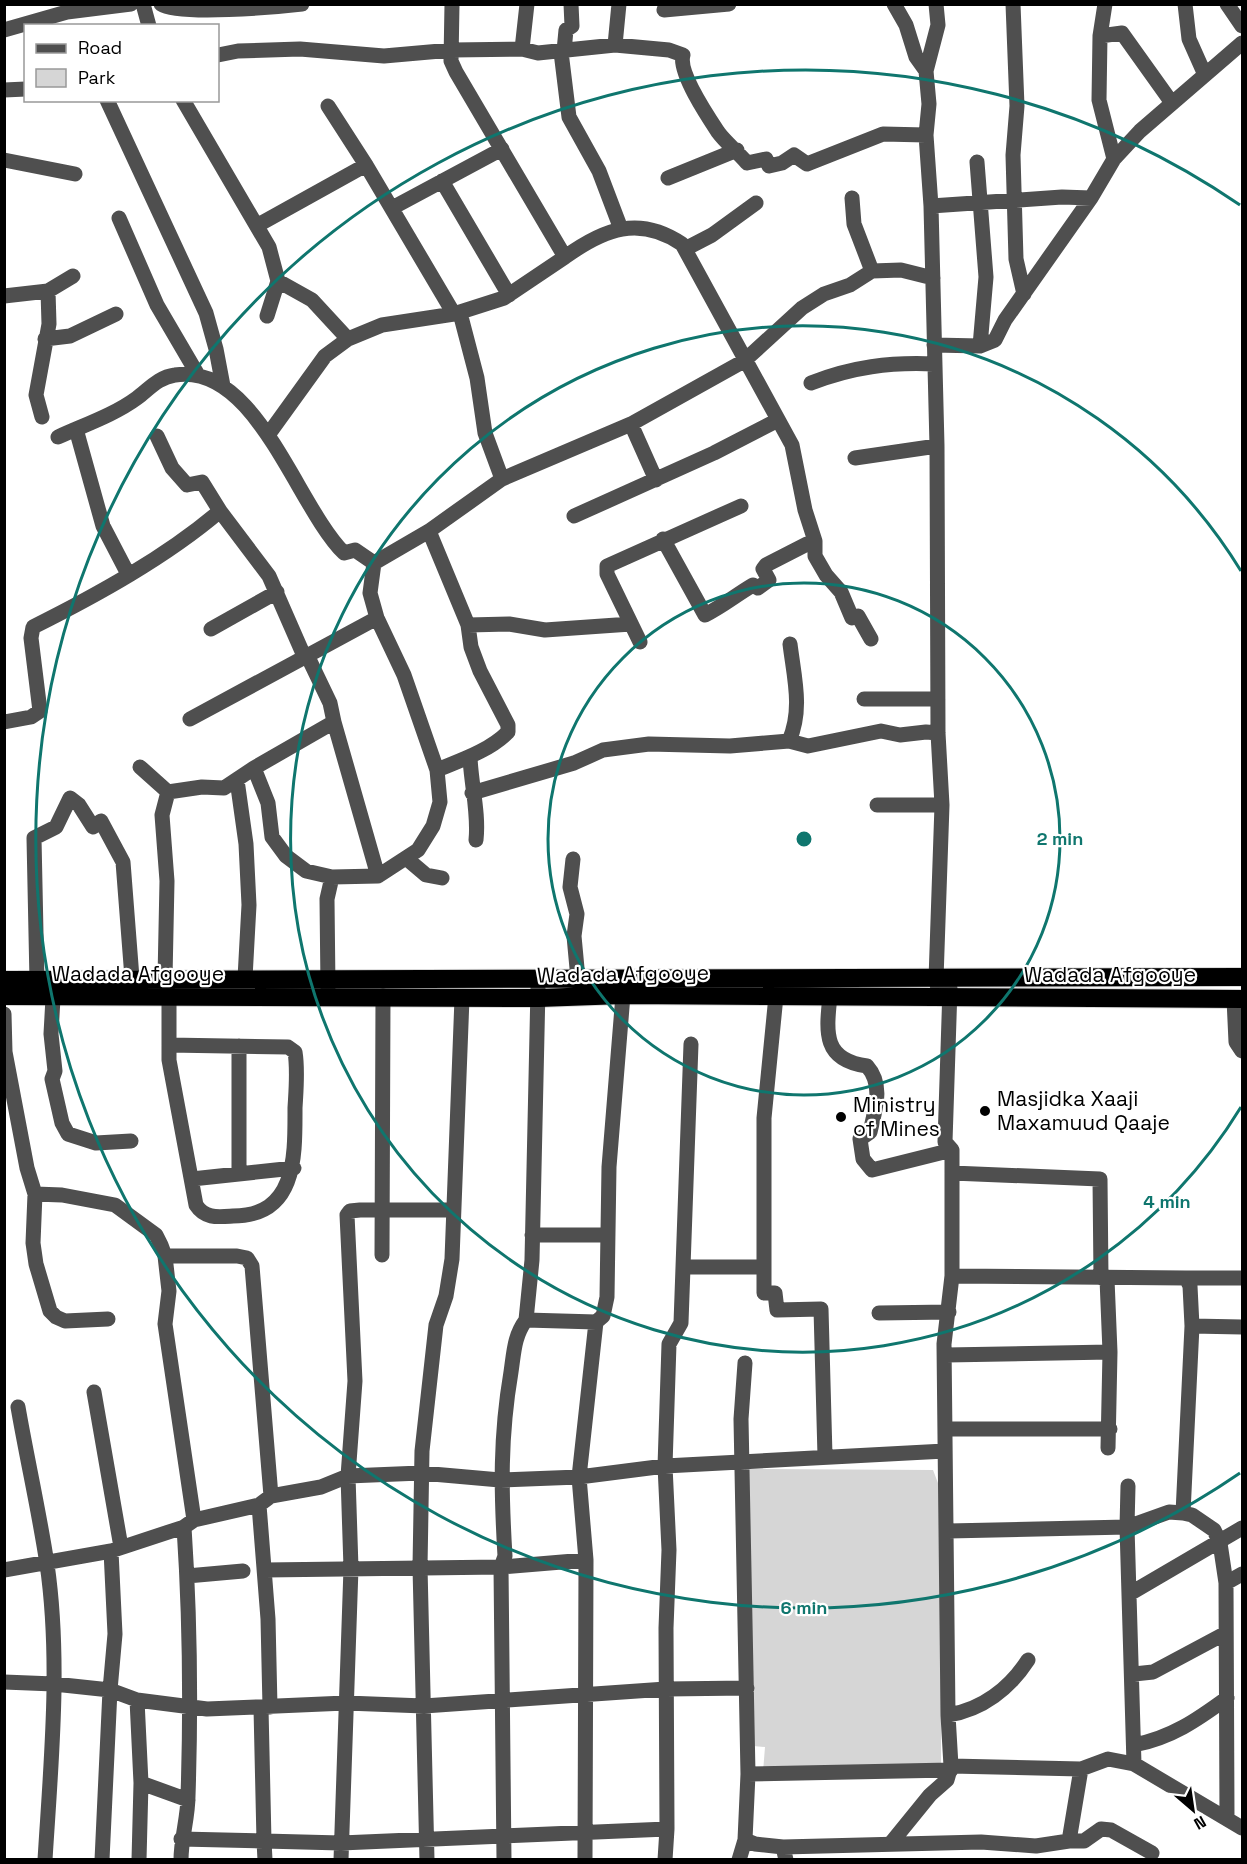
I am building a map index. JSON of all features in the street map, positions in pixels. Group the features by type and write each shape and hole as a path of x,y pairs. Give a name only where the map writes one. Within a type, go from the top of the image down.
{"highway":[{"name":"Wadada Afgooye","path":"4,980 578,979 621,987 776,996 830,996 944,988 1242,977"},
{"name":"Wadada Afgooye","path":"4,996 52,998 383,996 539,998 621,987 944,988 1238,999"}],"street":[{"path":"25,24 67,12 131,4"},
{"path":"142,4 148,24"},
{"path":"161,4 169,9 219,10 302,4"},
{"path":"452,4 451,61 566,257"},
{"path":"522,49 528,4"},
{"path":"571,4 572,26 566,30 562,51 569,117 599,171 621,229"},
{"path":"615,45 620,4"},
{"path":"666,4 664,10 729,4"},
{"path":"894,4 906,25 916,57 926,71"},
{"path":"891,1843 930,1795 947,1780 951,1768 948,1715 948,1531 944,1344 952,1276 952,1150 945,1142 948,1007 944,988 942,805 938,733 937,446 931,206 926,135 929,104 926,71 938,25 936,4"},
{"path":"1013,4 1017,106 1013,155 1016,259 1024,294"},
{"path":"1105,4 1100,36 1099,100 1114,159"},
{"path":"1185,4 1189,39 1205,75"},
{"path":"1227,4 1242,26"},
{"path":"4,30 24,24"},
{"path":"1100,36 1122,33 1172,103"},
{"path":"934,345 980,346 995,340 1091,198 1114,159 1140,131 1242,43"},
{"path":"219,55 238,51 300,49 384,56 452,50 522,49 538,53 615,45 669,50 683,55 681,61 690,86 719,134 737,150 747,163 766,159 769,166 782,163 794,155 807,164 883,134 926,135"},
{"path":"4,90 24,89"},
{"path":"108,102 206,313 223,386"},
{"path":"184,102 258,225 273,258 278,281 267,316"},
{"path":"328,106 457,314 477,378 485,433 502,478"},
{"path":"392,208 502,149"},
{"path":"668,178 737,150"},
{"path":"4,160 75,174"},
{"path":"978,162 986,278 980,346"},
{"path":"258,225 366,165"},
{"path":"442,181 509,295"},
{"path":"931,206 1062,197 1091,198"},
{"path":"852,198 854,224 872,271"},
{"path":"684,249 712,235 756,203"},
{"path":"119,219 157,305 198,375"},
{"path":"268,435 325,356 348,339 382,325 457,314 509,295 592,238 621,229 649,228 667,234 684,249 792,445 815,556 826,575 841,592 852,618 858,616 871,639"},
{"path":"374,563 429,531 502,478 631,424 744,361 802,308 824,294 850,285 872,271 901,270 933,278"},
{"path":"4,296 48,291 73,276"},
{"path":"278,281 312,300 348,339"},
{"path":"42,417 36,395 49,324 48,291"},
{"path":"45,339 70,336 116,314"},
{"path":"811,383 857,368 895,362 934,364"},
{"path":"58,437 137,398 160,380 175,375 198,375 223,386 239,399 268,435 329,538 344,553 355,550 374,563"},
{"path":"574,516 657,480 778,420"},
{"path":"631,424 657,480"},
{"path":"76,429 103,526 128,574"},
{"path":"157,436 177,474 187,485 202,482 277,592 305,656 330,702 378,876"},
{"path":"855,458 937,446"},
{"path":"640,642 607,574 607,566 741,506"},
{"path":"4,722 31,717 40,711 32,638 33,627 128,574 201,527 220,511"},
{"path":"429,531 468,625 471,647 480,671 508,725 508,732 502,738 470,757 436,770"},
{"path":"663,539 705,615 727,604 753,585 758,588 769,580 763,569 766,565 807,544 815,548"},
{"path":"254,768 268,803 272,837 286,856 306,871 332,876 378,876 418,850 433,826 440,802 436,770 404,675 377,618 370,593 374,563"},
{"path":"211,629 277,592"},
{"path":"190,719 377,618"},
{"path":"468,625 510,624 545,630 631,624"},
{"path":"789,644 798,693 795,729 789,741"},
{"path":"864,699 938,699"},
{"path":"168,792 202,787 224,788 334,722"},
{"path":"472,794 574,763 603,750 649,744 730,746 789,741 808,746 881,731 900,735 938,733"},
{"path":"470,757 472,794 478,824 476,840"},
{"path":"140,767 168,792"},
{"path":"237,780 246,844 249,905 245,978"},
{"path":"168,792 162,815 167,881 165,978 169,997 169,1045 172,1086 196,1205 200,1212 212,1217 248,1216 267,1209 282,1192 294,1168 295,1052 288,1047 169,1045"},
{"path":"37,981 34,838 56,827 70,798 79,805 93,827 101,821 123,862 132,978"},
{"path":"877,805 942,805"},
{"path":"406,858 426,875 442,878"},
{"path":"573,859 570,887 577,914 574,936 578,979"},
{"path":"330,997 326,978 327,899 332,876"},
{"path":"504,1860 501,1567 505,1556 500,1480 502,1422 515,1340 526,1320 532,1235 539,998 537,979"},
{"path":"526,1320 596,1322 603,1316 607,1297 609,1167 621,987"},
{"path":"381,1256 383,996"},
{"path":"776,996 769,1092 764,1118 762,1267 764,1293 775,1293 777,1310 821,1309 825,1456"},
{"path":"830,996 830,1048 838,1058 849,1064 867,1066 874,1074 878,1099 870,1132 860,1139 863,1159 872,1170 952,1150"},
{"path":"52,998 51,1034 55,1071 52,1079 62,1123 68,1134 96,1143 131,1141"},
{"path":"427,1860 420,1568 421,1473 424,1418 436,1325 450,1280 462,998"},
{"path":"1238,999 1236,1042 1242,1051"},
{"path":"4,1014 6,1052 27,1168 35,1194 34,1254 50,1311 65,1321 108,1319"},
{"path":"665,1860 669,1550 665,1466 669,1344 681,1323 692,1044"},
{"path":"239,1046 239,1172"},
{"path":"192,1179 239,1172 294,1168"},
{"path":"952,1173 1100,1179 1110,1352 1108,1448"},
{"path":"35,1194 62,1195 114,1205 156,1235 165,1256 169,1291 165,1324 189,1523 187,1576 190,1662 189,1800 181,1839 181,1860"},
{"path":"341,1860 351,1568 348,1476 355,1381 347,1215 350,1211 453,1210"},
{"path":"532,1235 608,1235"},
{"path":"165,1256 237,1256 247,1258 252,1266 265,1501 265,1860"},
{"path":"683,1267 762,1267"},
{"path":"952,1276 1104,1279 1242,1278"},
{"path":"1183,1513 1192,1326 1190,1286 1186,1278"},
{"path":"879,1313 949,1312"},
{"path":"585,1860 586,1560 579,1477 596,1322"},
{"path":"1192,1326 1242,1327"},
{"path":"946,1355 1110,1352"},
{"path":"739,1860 745,1840 748,1774 741,1461 745,1363"},
{"path":"94,1392 116,1549 116,1634 110,1690 102,1860"},
{"path":"18,1407 47,1563 54,1683 45,1860"},
{"path":"946,1429 1110,1429"},
{"path":"4,1570 116,1549 189,1523 321,1487 348,1476 421,1473 500,1480 579,1477 665,1466 945,1451"},
{"path":"1128,1486 1127,1527 1134,1674 1134,1764"},
{"path":"948,1531 1127,1527 1169,1512 1192,1515 1214,1530 1220,1543 1226,1583 1227,1817"},
{"path":"1131,1593 1220,1543 1242,1528"},
{"path":"265,1569 501,1567 586,1560"},
{"path":"187,1576 243,1571"},
{"path":"1226,1583 1242,1574"},
{"path":"1134,1674 1153,1672 1226,1633"},
{"path":"948,1715 970,1710 1001,1691 1015,1680 1028,1660"},
{"path":"1226,1675 1242,1676"},
{"path":"4,1682 54,1683 110,1690 137,1700 189,1708 346,1703 424,1706 503,1698 666,1689 747,1688"},
{"path":"1134,1745 1158,1741 1177,1732 1227,1698"},
{"path":"137,1700 141,1783 139,1860"},
{"path":"748,1774 951,1768 1081,1769 1108,1759 1134,1764 1227,1817 1242,1828"},
{"path":"1069,1841 1081,1769"},
{"path":"141,1783 189,1800"},
{"path":"181,1839 341,1843 667,1829"},
{"path":"745,1840 784,1853 891,1843 981,1842 1036,1846 1084,1841 1101,1829 1111,1830 1152,1853"}],"green space":[{"path":"745,1469 933,1470 941,1491 941,1767 763,1772 765,1747 753,1746"}],"place":[{"name":"Masjidka Xaaji Maxamuud Qaaje","path":"985,1111"},
{"name":"Ministry of Mines","path":"841,1117"}]}
